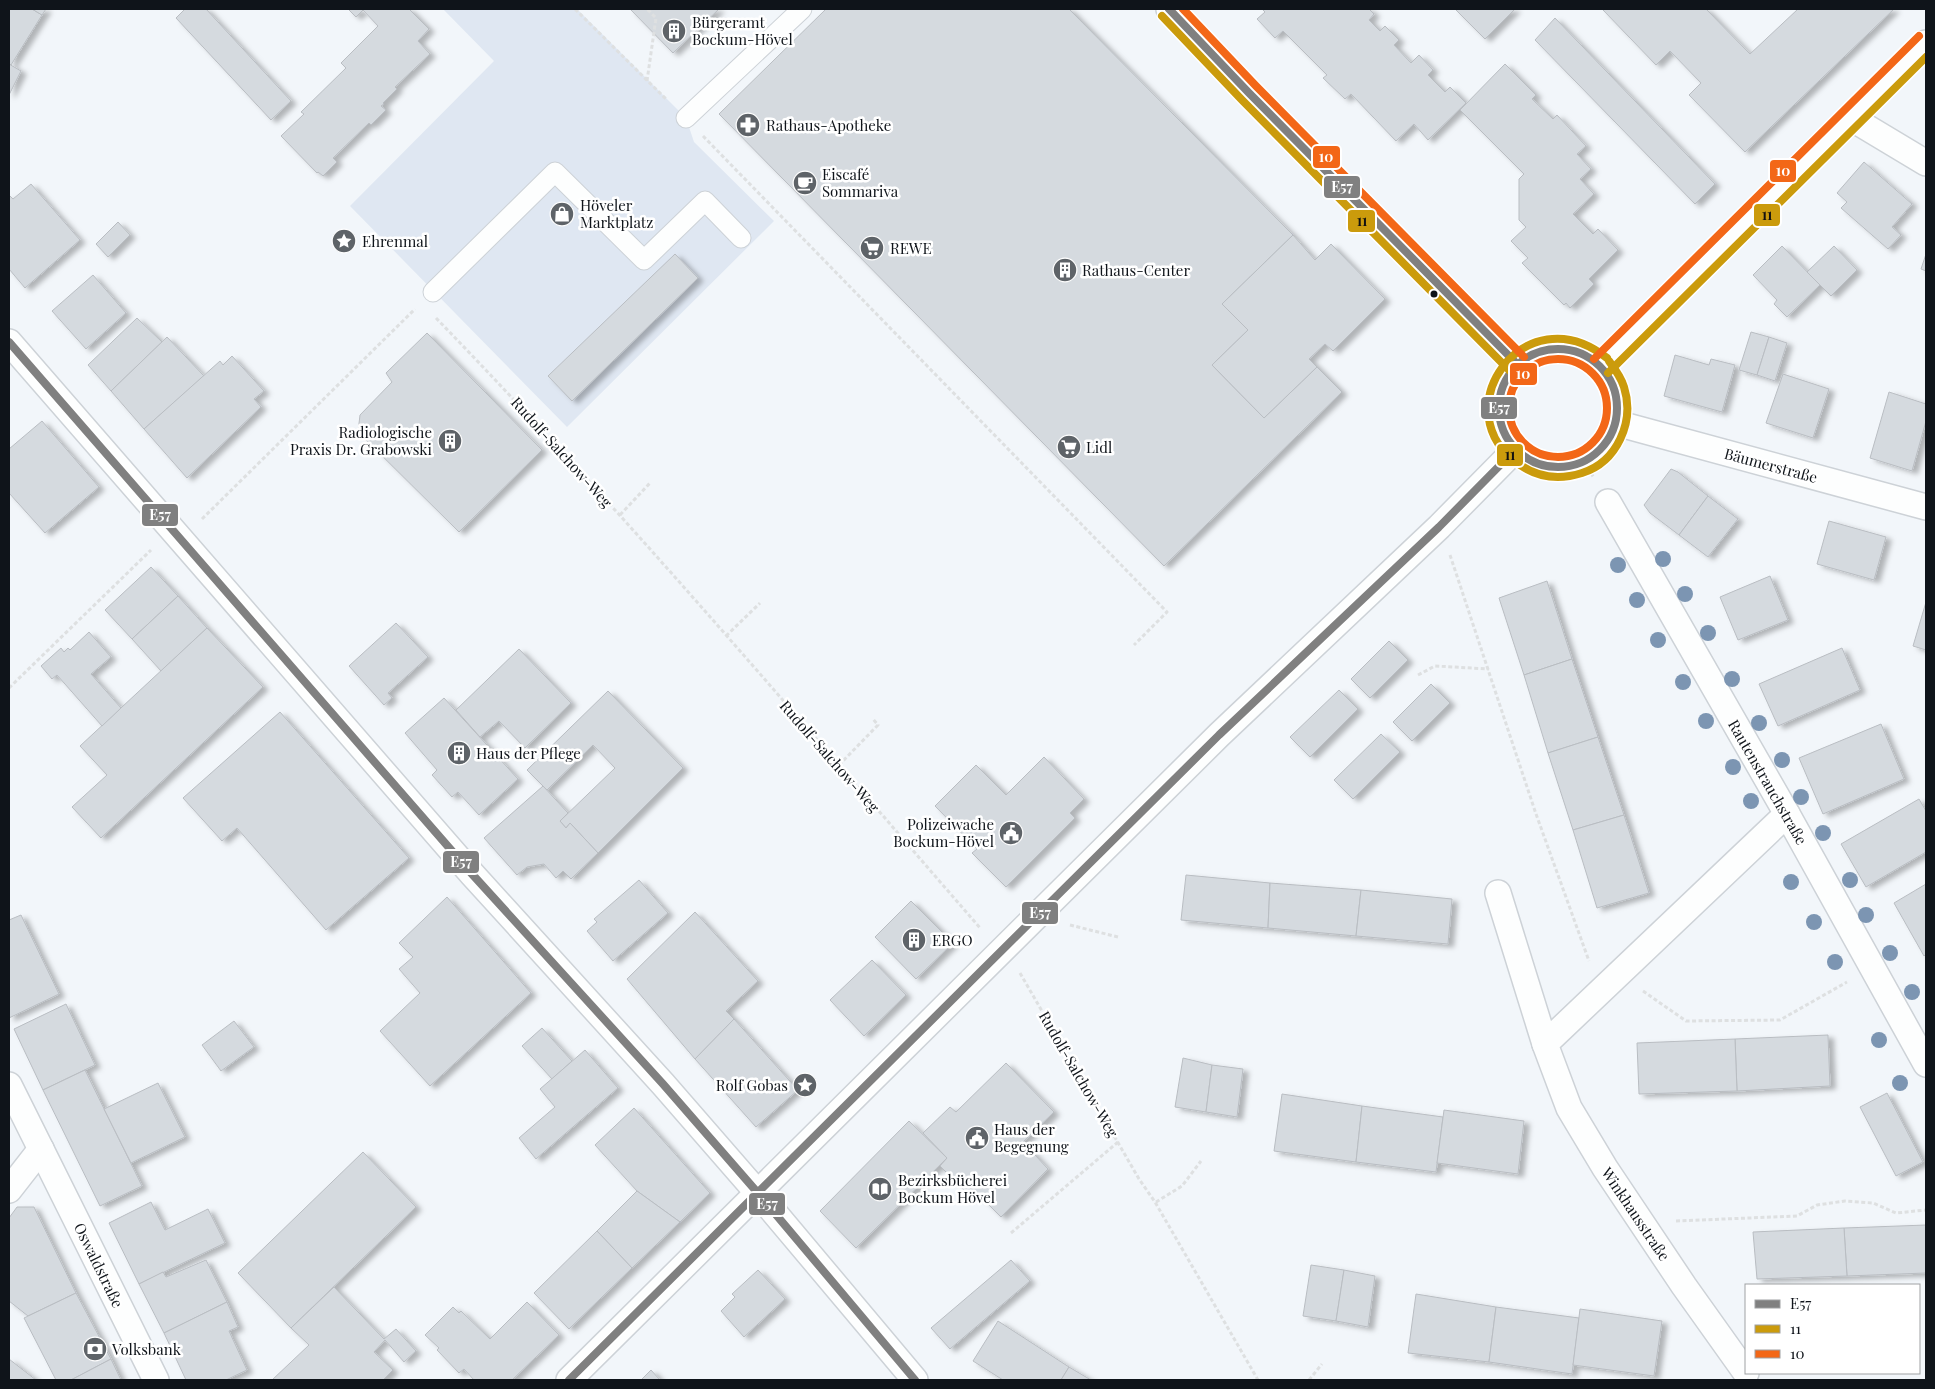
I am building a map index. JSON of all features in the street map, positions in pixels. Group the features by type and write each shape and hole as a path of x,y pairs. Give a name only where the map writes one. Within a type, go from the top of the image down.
{"street":[{"path":"686,118 802,9"},
{"path":"1169,9 1249,93 1402,245 1517,364"},
{"path":"1601,366 1926,43"},
{"path":"1851,118 1926,163"},
{"path":"427,297 555,172 644,260 705,201 741,238"},
{"path":"9,342 472,874 757,1192 914,1380"},
{"path":"1550,348 1568,349 1586,355 1601,366 1612,383 1618,403 1616,423 1610,439 1598,452 1584,462 1566,467 1548,467 1530,461 1515,450 1506,437 1500,422 1498,406 1507,376 1517,364 1532,354 1550,348"},
{"name":"Bäumerstraße","path":"1616,423 1926,507"},
{"path":"568,1380 1219,735 1439,526 1515,450"},
{"name":"Rautenstrauchstraße","path":"1608,502 1787,814 1926,1064"},
{"path":"1545,1044 1787,814"},
{"name":"Winkhausstraße","path":"1498,893 1545,1044 1569,1108 1605,1168 1641,1222 1745,1372"},
{"name":"Oswaldstraße","path":"9,1085 156,1380"},
{"path":"9,1190 41,1149"}],"path":[{"path":"575,9 646,82 686,118 1167,612 1134,645"},
{"path":"646,82 656,18 647,9"},
{"path":"9,688 176,535 427,297"},
{"name":"Rudolf-Salchow-Weg","path":"427,297 516,401 620,515 839,765 1024,979 1258,1380"},
{"path":"620,515 650,483"},
{"path":"1439,526 1536,814 1600,992"},
{"path":"726,636 760,603"},
{"path":"1418,675 1434,666 1488,669"},
{"path":"839,765 878,725 872,719"},
{"path":"1037,917 1118,937"},
{"path":"1619,975 1686,1020 1780,1020 1828,993"},
{"path":"1011,1233 1118,1142"},
{"path":"1155,1202 1182,1186 1201,1161"},
{"path":"1641,1222 1797,1216 1817,1205 1844,1201 1873,1203 1896,1213 1926,1210"},
{"path":"1309,1380 1322,1364"}],"shaded area":[{"name":"Höveler Marktplatz","path":"443,9 577,9 686,118 694,142 774,221 567,427 350,206 494,61"}],"building":[{"path":"9,9 32,9 42,15 11,65 9,63"},
{"path":"32,9 46,9 42,15"},
{"path":"185,9 206,9 291,101 271,120 176,18"},
{"path":"348,9 409,9 429,29 418,41 430,54 395,87 397,89 381,106 386,110 371,125 369,123 333,158 337,162 323,176 317,173 281,136 304,114 301,112 346,68 341,63 378,26 363,10 356,17"},
{"name":"Bürgeramt Bockum-Hövel","path":"630,9 719,9 673,53"},
{"name":"Rathaus-Center","path":"826,9 1069,9 1293,235 1222,304 1248,330 1212,365 1264,418 1317,367 1342,392 1164,566 719,114"},
{"path":"1262,9 1369,9 1374,14 1369,20 1380,31 1385,26 1399,40 1394,45 1411,63 1419,55 1433,70 1428,75 1445,92 1450,87 1466,103 1428,140 1414,124 1396,141 1351,94 1345,99 1323,78 1327,75 1283,31 1275,38 1257,19 1265,12"},
{"path":"1455,9 1515,9 1485,39"},
{"path":"1604,9 1706,9 1750,54 1798,9 1894,9 1745,152 1689,95 1701,83 1670,51 1656,65"},
{"path":"1555,18 1715,184 1695,204 1535,40"},
{"path":"9,64 21,71 9,95"},
{"path":"1505,64 1536,95 1532,99 1553,119 1557,115 1586,146 1577,154 1591,169 1580,179 1594,194 1573,214 1593,234 1598,229 1618,250 1589,279 1594,284 1570,308 1566,303 1564,305 1522,263 1528,258 1511,241 1526,227 1519,220 1519,179 1524,174 1460,110"},
{"path":"1864,162 1912,204 1892,227 1901,235 1888,249 1841,208 1847,202 1837,193"},
{"path":"31,184 80,240 25,288 9,269 9,195 13,199"},
{"path":"118,222 130,235 108,257 96,244"},
{"path":"1293,235 1315,260 1331,244 1385,299 1333,351 1325,344 1309,359 1317,367 1264,418 1212,365 1248,330 1222,304"},
{"path":"1782,246 1820,285 1787,317 1774,304 1777,300 1753,275"},
{"path":"1834,246 1857,270 1831,296 1807,272"},
{"path":"675,254 698,278 572,401 548,376"},
{"path":"1926,254 1926,271 1921,269"},
{"path":"93,275 126,313 86,349 52,311"},
{"path":"137,318 162,342 111,391 88,365"},
{"path":"1751,332 1769,337 1757,375 1739,370"},
{"name":"Radiologische Praxis Dr. Grabowski","path":"427,333 542,450 459,532 358,432 360,415 392,382 386,373"},
{"path":"167,337 204,376 144,429 111,391"},
{"path":"1769,337 1787,343 1775,381 1757,375"},
{"path":"1675,355 1709,365 1711,359 1735,365 1722,412 1664,396"},
{"path":"232,356 264,391 254,399 261,407 187,478 144,429 220,361 223,365"},
{"path":"1783,374 1829,389 1813,438 1766,423"},
{"path":"1889,392 1926,404 1926,421 1912,471 1870,458"},
{"path":"42,421 99,487 45,533 9,493 9,449"},
{"path":"1671,469 1678,472 1708,496 1679,535 1650,513 1644,505"},
{"path":"1708,496 1738,519 1708,557 1679,535"},
{"path":"1829,521 1886,537 1874,580 1817,564"},
{"path":"151,567 178,596 132,639 105,610"},
{"path":"1770,576 1788,620 1738,640 1720,597"},
{"path":"1547,581 1572,659 1524,675 1499,598"},
{"path":"178,596 207,628 161,671 132,639"},
{"path":"1926,602 1926,650 1913,646"},
{"path":"396,623 428,657 388,693 392,698 384,705 349,666"},
{"path":"207,628 263,687 101,838 72,807 107,775 80,746"},
{"path":"89,632 111,657 91,674 121,708 102,726 57,675 52,679 41,666 61,648 64,652 68,648 70,650"},
{"path":"1389,641 1408,660 1370,698 1351,679"},
{"path":"1842,648 1860,690 1778,726 1759,684"},
{"path":"519,649 571,703 525,748 499,721 480,737 456,710"},
{"path":"1572,659 1598,737 1548,753 1524,675"},
{"path":"1431,684 1450,703 1412,741 1393,722"},
{"path":"1339,690 1358,709 1310,757 1290,737"},
{"path":"608,691 683,768 598,853 570,823 566,828 560,821 615,768 593,745 547,790 527,770"},
{"name":"Haus der Pflege","path":"444,698 518,779 479,815 458,792 452,797 432,775 437,770 405,733"},
{"path":"280,712 409,858 326,930 237,828 222,841 183,798"},
{"path":"1881,724 1904,779 1823,814 1799,758"},
{"path":"1381,734 1400,752 1353,799 1334,780"},
{"path":"1598,737 1624,815 1573,830 1548,753"},
{"name":"Polizeiwache Bockum-Hövel","path":"1044,757 1084,799 1070,813 1075,818 1006,887 972,853 977,849 935,806 976,765 1006,795"},
{"path":"543,786 568,813 560,821 566,828 570,823 598,853 571,879 563,871 556,878 544,864 527,867 517,875 484,838"},
{"path":"1919,799 1926,811 1926,852 1866,887 1841,844"},
{"path":"1624,815 1649,893 1597,908 1573,830"},
{"path":"1186,875 1270,883 1268,928 1181,920"},
{"path":"639,880 668,913 613,961 587,931 597,922 594,919"},
{"path":"1270,883 1361,890 1356,936 1268,928"},
{"path":"1926,884 1926,954 1924,956 1894,903"},
{"path":"1361,890 1452,899 1448,944 1356,936"},
{"path":"447,897 531,993 430,1086 380,1031 420,993 399,969 413,957 399,943"},
{"name":"ERGO","path":"911,901 953,943 916,979 875,937"},
{"path":"695,912 758,981 726,1011 734,1019 695,1059 627,979"},
{"path":"21,915 59,994 9,1018 9,920"},
{"path":"872,960 906,995 864,1036 830,1000"},
{"path":"66,1004 95,1065 43,1090 14,1029"},
{"path":"734,1019 798,1090 756,1127 695,1059"},
{"path":"234,1021 254,1047 221,1071 202,1045"},
{"path":"542,1028 572,1061 552,1079 522,1046"},
{"path":"1828,1035 1830,1086 1737,1091 1735,1039"},
{"path":"1735,1039 1737,1091 1639,1094 1637,1043"},
{"path":"585,1050 618,1088 536,1159 519,1138 555,1107 540,1089"},
{"path":"1183,1058 1212,1065 1206,1112 1175,1107"},
{"name":"Haus der Begegnung","path":"1006,1063 1054,1112 1023,1142 1048,1169 1001,1217 974,1190 969,1195 940,1166 947,1158 923,1133 950,1107 956,1112"},
{"path":"1212,1065 1243,1069 1237,1117 1206,1112"},
{"path":"85,1070 142,1186 100,1206 43,1090"},
{"path":"158,1083 185,1137 131,1163 104,1109"},
{"path":"1887,1093 1923,1162 1896,1176 1860,1107"},
{"path":"1282,1094 1362,1106 1356,1162 1274,1151"},
{"path":"1362,1106 1443,1117 1436,1172 1356,1162"},
{"path":"634,1108 710,1193 680,1222 637,1191 595,1145"},
{"path":"1444,1110 1524,1121 1518,1174 1437,1163"},
{"name":"Bezirksbücherei Bockum Hövel","path":"909,1121 947,1158 856,1248 820,1211"},
{"path":"363,1152 416,1207 291,1328 238,1273"},
{"path":"637,1191 680,1222 632,1268 597,1231"},
{"path":"151,1202 165,1230 208,1209 225,1243 139,1284 109,1223"},
{"path":"17,1207 34,1207 76,1293 28,1316 9,1301 9,1218"},
{"path":"1926,1225 1926,1273 1847,1276 1844,1228"},
{"path":"1844,1228 1847,1276 1757,1279 1753,1232"},
{"path":"597,1231 632,1268 569,1329 534,1293"},
{"path":"206,1260 227,1302 164,1333 139,1284 163,1272 166,1277"},
{"path":"1011,1260 1030,1281 950,1349 931,1328"},
{"path":"1311,1265 1344,1270 1336,1321 1303,1316"},
{"path":"758,1270 785,1299 744,1337 721,1311 735,1297 732,1294"},
{"path":"1344,1270 1375,1276 1368,1327 1336,1321"},
{"path":"334,1287 384,1339 396,1329 416,1351 404,1362 385,1340 374,1352 393,1370 383,1380 272,1380 309,1345 291,1328"},
{"path":"76,1293 111,1359 71,1380 56,1380 24,1318"},
{"path":"1416,1294 1496,1307 1489,1362 1408,1353"},
{"path":"227,1302 238,1327 229,1331 247,1370 226,1380 186,1380 164,1333"},
{"path":"527,1302 559,1335 512,1380 474,1380 464,1369 459,1373 437,1350 439,1348 425,1335 453,1307 459,1313 461,1311 490,1339"},
{"path":"1496,1307 1579,1318 1572,1374 1489,1362"},
{"path":"1580,1309 1662,1321 1654,1376 1573,1365"},
{"path":"998,1321 1069,1367 1061,1380 1003,1380 973,1361"},
{"path":"9,1359 36,1380 9,1380"},
{"path":"111,1359 121,1380 71,1380"},
{"path":"1069,1367 1091,1380 1061,1380"},
{"path":"651,1370 660,1380 641,1380"}],"transit line":[{"name":"E57","path":"1169,9 1249,93 1517,364"},
{"name":"10","path":"1183,9 1256,86 1524,357"},
{"name":"11","path":"1162,16 1242,100 1510,371"},
{"name":"10","path":"1594,359 1919,36"},
{"name":"11","path":"1608,373 1926,57"},
{"name":"11","path":"1607,358 1576,341 1547,339 1522,349 1503,367 1491,390 1489,417 1498,442 1520,465 1542,475 1566,477 1594,468 1605,460 1614,450 1620,439 1625,427 1627,414 1627,400 1624,387 1620,376 1609,361"},
{"name":"E57","path":"9,342 472,874 663,1084 757,1192 915,1380"},
{"name":"E57","path":"1558,349 1581,353 1600,366 1613,385 1617,408 1613,431 1600,450 1581,463 1558,467 1535,463 1516,450 1503,431 1499,408 1503,385 1516,366 1535,353 1558,349"},
{"name":"10","path":"1558,359 1577,363 1592,374 1603,389 1607,408 1603,427 1592,442 1577,453 1558,457 1539,453 1524,442 1513,427 1509,408 1513,389 1524,374 1539,363 1558,359"},
{"name":"E57","path":"569,1380 1219,735 1439,527 1515,450"}],"place":[{"name":"Bürgeramt Bockum-Hövel","path":"674,31"},
{"name":"Rathaus-Apotheke","path":"748,125"},
{"name":"Eiscafé Sommariva","path":"805,183"},
{"name":"Höveler Marktplatz","path":"562,214"},
{"name":"Ehrenmal","path":"344,241"},
{"name":"REWE","path":"872,248"},
{"name":"Rathaus-Center","path":"1065,270"},
{"name":"Radiologische Praxis Dr. Grabowski","path":"450,441"},
{"name":"Lidl","path":"1069,447"},
{"name":"Haus der Pflege","path":"459,753"},
{"name":"Polizeiwache Bockum-Hövel","path":"1011,833"},
{"name":"ERGO","path":"914,940"},
{"name":"Rolf Gobas","path":"805,1085"},
{"name":"Haus der Begegnung","path":"977,1138"},
{"name":"Bezirksbücherei Bockum Hövel","path":"880,1189"},
{"name":"Volksbank","path":"95,1349"}]}
